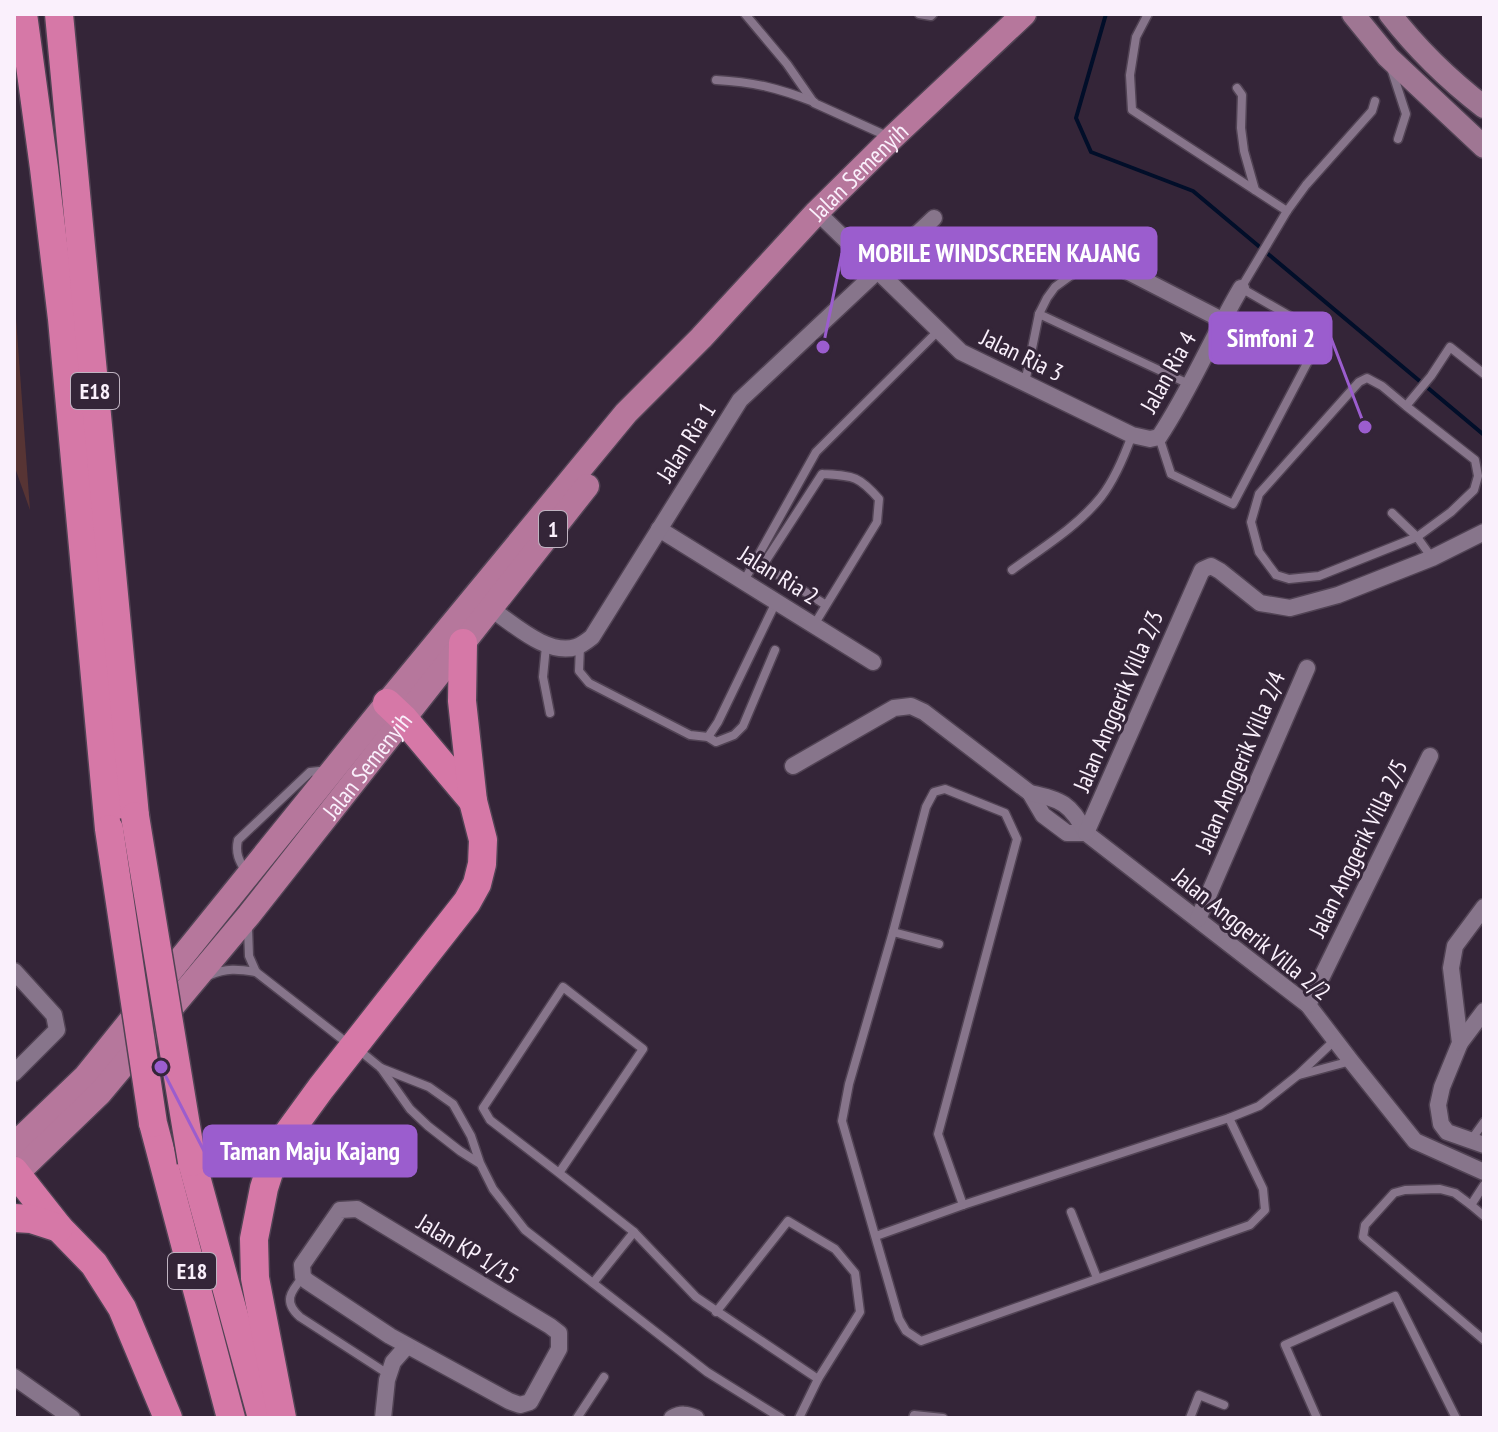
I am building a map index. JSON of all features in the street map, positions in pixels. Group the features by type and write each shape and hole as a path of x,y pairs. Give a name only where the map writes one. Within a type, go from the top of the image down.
{"highway":[{"name":"E18","path":"24,14 62,319 109,829 153,1123 231,1418"},
{"name":"E18","path":"59,14 135,816 192,1162 262,1418"},
{"path":"70,124 78,40 77,14"},
{"path":"282,1418 255,1278 254,1239 264,1188 286,1136 467,902 477,884 483,840 473,801 462,701 463,643"},
{"path":"395,711 473,801"},
{"path":"15,1174 59,1228 94,1264 122,1308 168,1418"},
{"path":"14,1218 31,1219 59,1228"}],"main road":[{"name":"Jalan Semenyih","path":"15,1174 100,1093 243,923 395,711 626,413 701,338 817,212 1024,14"},
{"name":"Jalan Semenyih","path":"14,1145 85,1077 329,776 463,643 701,338"},
{"path":"217,915 243,923"}],"street":[{"path":"1353,14 1388,57 1484,147"},
{"path":"1390,14 1408,38 1457,86 1482,99"},
{"name":"Jalan Ria 3","path":"817,212 961,352 1132,435 1150,439 1159,437"},
{"name":"Jalan Ria 1","path":"580,646 592,637 740,400 934,218"},
{"path":"1113,264 1222,320"},
{"name":"Jalan Ria 4","path":"1159,437 1191,385 1222,320 1246,280"},
{"name":"Jalan Ria 2","path":"659,529 873,662"},
{"path":"1432,558 1484,532"},
{"name":"Jalan Anggerik Villa 2/3","path":"1086,833 1202,570 1211,566 1220,571 1260,603 1290,608 1338,595 1432,558"},
{"path":"491,609 546,646 565,649 580,646"},
{"name":"Jalan Anggerik Villa 2/4","path":"1198,919 1307,668"},
{"name":"Jalan Anggerik Villa 2/2","path":"793,766 894,708 911,706 924,712 1030,793 1043,815 1067,833 1086,833 1308,1005 1415,1141 1484,1172"},
{"name":"Jalan Anggerik Villa 2/5","path":"1308,1005 1430,756"},
{"path":"1460,1043 1451,968 1455,946 1484,907"},
{"path":"14,971 54,1015 57,1030 14,1073"},
{"path":"1477,1143 1447,1132 1441,1124 1438,1105 1460,1043 1484,1011"},
{"name":"Jalan KP 1/15","path":"357,1209 559,1333 559,1349 530,1402 520,1405 407,1346 303,1277 302,1265 340,1210 357,1209"},
{"path":"383,1418 393,1362 407,1346"},
{"path":"14,1377 72,1418"},
{"path":"672,1418 687,1414 696,1418"}],"lane":[{"path":"745,14 787,64 814,103"},
{"path":"919,14 933,14"},
{"path":"1148,14 1136,37 1130,75 1132,110 1287,211"},
{"path":"1388,57 1406,114 1398,139"},
{"path":"716,80 783,90 892,138"},
{"path":"1237,88 1242,95 1244,151 1255,190"},
{"path":"1159,437 1171,474 1233,504 1314,350 1302,323 1246,280 1287,211 1372,111 1375,101"},
{"path":"1025,383 1039,314 1055,287 1088,263 1113,264"},
{"path":"1039,314 1191,385"},
{"path":"743,582 816,452 939,330"},
{"path":"1406,406 1450,347 1484,374"},
{"path":"1367,378 1406,406 1475,460 1478,476 1474,490 1417,537 1319,576 1289,579 1276,575 1259,552 1251,522 1259,494 1359,382 1367,378"},
{"path":"1012,570 1071,527 1101,497 1119,468 1132,435"},
{"path":"814,625 877,522 879,499 862,480 822,474 765,562 770,570 826,605"},
{"path":"1392,513 1417,537 1432,558"},
{"path":"708,737 776,602"},
{"path":"546,646 543,677 550,713"},
{"path":"580,646 579,671 589,683 690,735 708,737 716,742 734,735 743,726 775,650"},
{"path":"963,1205 938,1134 1017,839 1005,813 945,789 934,792 926,807 849,1084 842,1121 899,1319 906,1331 921,1341 1250,1225 1265,1210 1263,1189 1229,1118"},
{"path":"243,923 249,956 256,972 342,1039"},
{"path":"893,932 939,944"},
{"path":"193,982 223,970 256,972"},
{"path":"559,1173 643,1049 563,987 483,1108 490,1120 634,1232 696,1297 818,1379"},
{"path":"876,1236 1259,1106 1335,1040"},
{"path":"365,1055 381,1068 410,1109 428,1126 480,1163"},
{"path":"1298,1075 1351,1061"},
{"path":"381,1068 429,1087 453,1104 471,1136 493,1189 525,1230 707,1372 781,1418"},
{"path":"1477,1143 1484,1122"},
{"path":"1471,1205 1484,1185"},
{"path":"1484,1216 1455,1193 1440,1189 1405,1190 1394,1193 1365,1225 1363,1237 1484,1340"},
{"path":"1071,1212 1097,1278"},
{"path":"716,1312 788,1221 835,1249 855,1273 860,1312 818,1379 799,1418"},
{"path":"593,1283 634,1232"},
{"path":"303,1277 289,1298 293,1310 389,1375"},
{"path":"1317,1418 1285,1345 1395,1296 1456,1418"},
{"path":"577,1418 604,1377"},
{"path":"1190,1418 1199,1395 1224,1405"},
{"path":"913,1418 914,1415 943,1418"}],"shaded area":[{"path":"14,291 30,510 14,465"}],"waterway":[{"path":"1106,14 1076,118 1091,152 1193,191 1484,435"}],"place":[{"name":"MOBILE WINDSCREEN KAJANG","path":"823,347"},
{"name":"Simfoni 2","path":"1365,427"},
{"name":"Taman Maju Kajang","path":"161,1067"}]}
